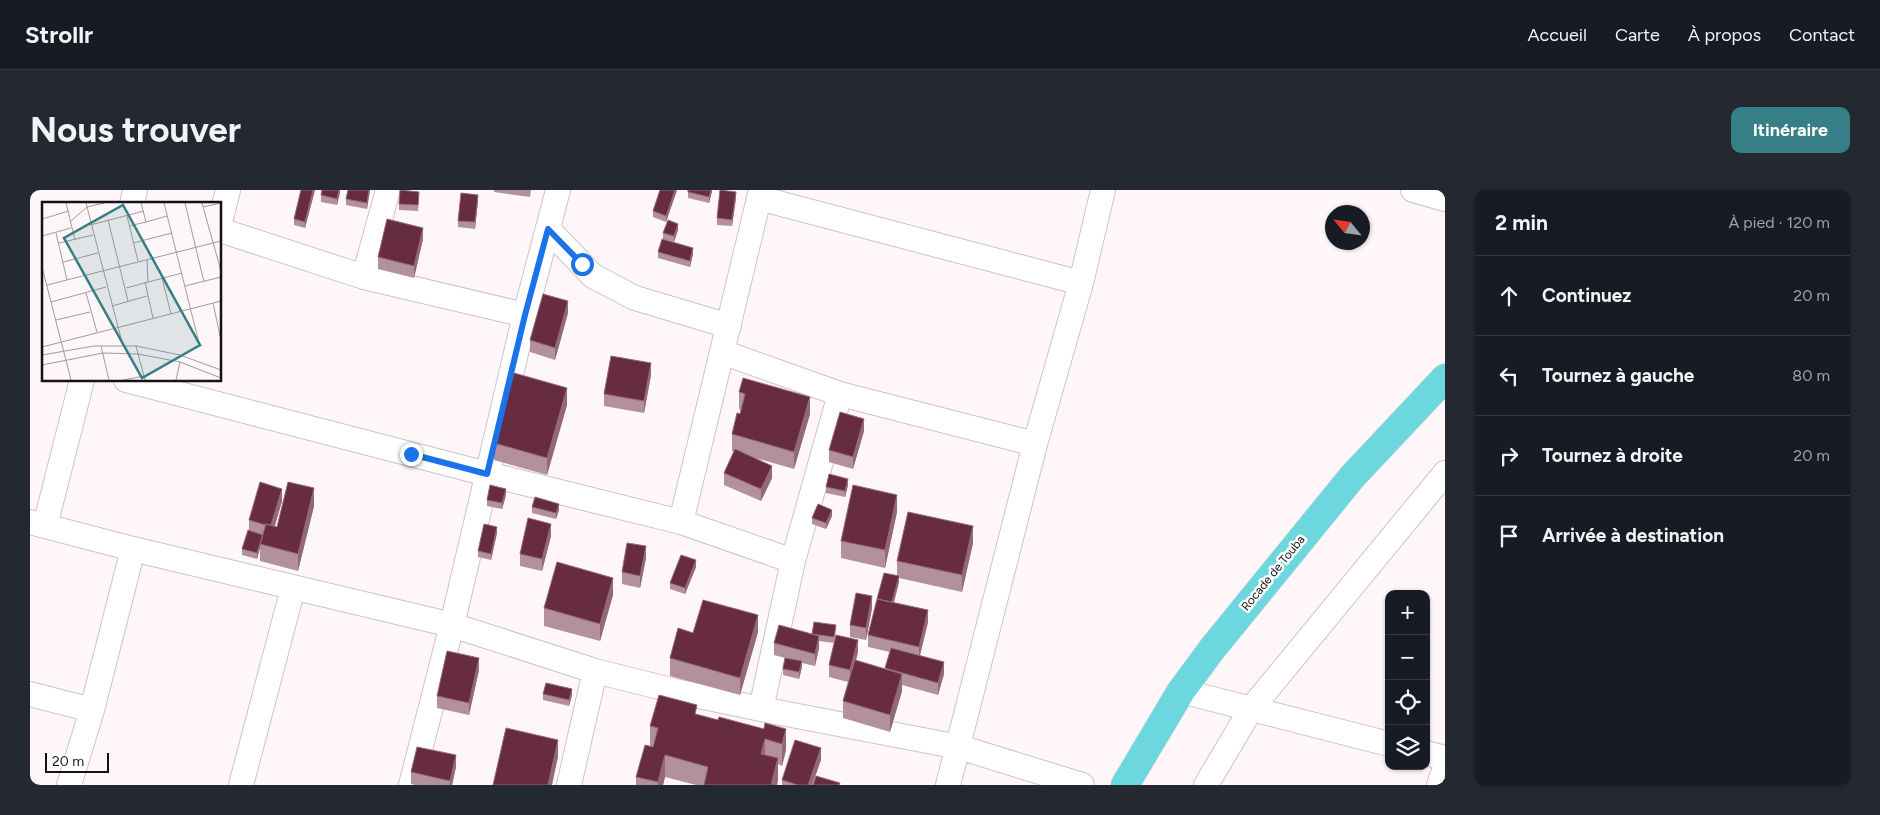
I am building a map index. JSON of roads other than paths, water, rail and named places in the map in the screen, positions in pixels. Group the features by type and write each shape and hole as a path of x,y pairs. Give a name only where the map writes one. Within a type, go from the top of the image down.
{"main road":[{"name":"Rocade de Touba","path":"1125,785 1181,691 1212,649 1352,477 1445,378"}],"street":[{"path":"221,218 228,190"},
{"path":"364,277 388,190"},
{"path":"411,785 452,625 525,315 558,190"},
{"path":"948,785 960,747 1035,444 1081,283 1103,190"},
{"path":"1413,190 1445,200"},
{"path":"681,522 760,194 1081,283"},
{"path":"548,229 593,276 635,298 729,326"},
{"path":"221,230 364,277 525,315"},
{"path":"722,352 840,394 1035,444"},
{"path":"82,381 37,524 293,588 452,625 595,671 761,709 960,747 1082,785"},
{"path":"130,381 487,474 681,522 793,562"},
{"path":"761,709 793,562 840,394"},
{"path":"1206,785 1251,709 1445,473"},
{"path":"69,785 92,710 133,549"},
{"path":"241,785 293,588"},
{"path":"569,785 595,671"},
{"path":"1181,691 1385,743"},
{"path":"30,694 92,710"},
{"path":"1430,754 1445,758"},
{"path":"1439,785 1445,767"}]}
